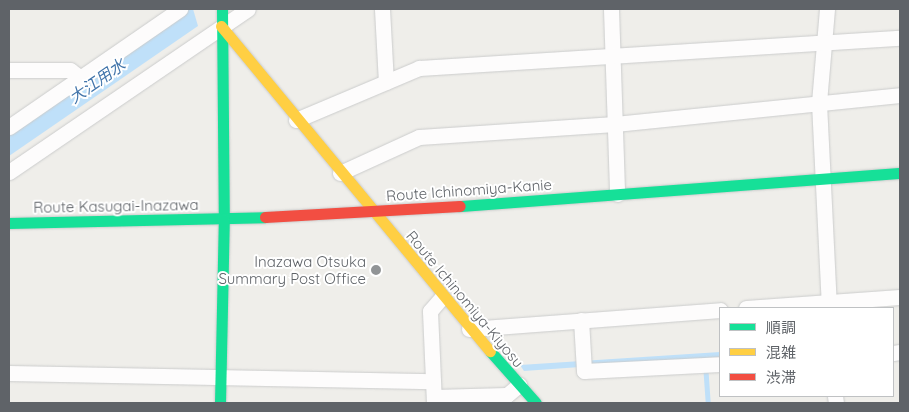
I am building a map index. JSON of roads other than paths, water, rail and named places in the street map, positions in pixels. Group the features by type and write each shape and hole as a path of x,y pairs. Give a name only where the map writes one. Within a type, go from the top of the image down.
{"main road":[{"name":"Route Ichinomiya-Kiyosu","path":"221,14 296,120 340,174 375,212 469,329 536,403"},
{"path":"220,403 224,219 221,14"},
{"name":"Route Ichinomiya-Kanie","path":"224,219 375,212 900,173"},
{"name":"Route Kasugai-Inazawa","path":"9,223 224,219"}],"street":[{"path":"9,127 78,76 180,9"},
{"path":"9,172 221,14 248,9"},
{"path":"382,9 386,82"},
{"path":"611,9 618,194"},
{"path":"827,9 819,103 821,179 829,305"},
{"path":"296,120 419,68 900,38"},
{"path":"9,70 70,70 78,76"},
{"path":"340,174 419,137 615,124 900,95"},
{"path":"442,297 430,311 434,400 496,400 507,395 518,385"},
{"path":"774,307 829,305 900,297"},
{"path":"469,329 719,310"},
{"path":"581,320 584,364 719,364"},
{"path":"9,373 433,381"}],"water":[{"name":"大江用水","path":"190,9 193,9 198,26 9,156 9,135"},
{"path":"719,352 719,357 524,371 520,365"}],"waterway":[{"path":"706,371 708,403"}],"place":[{"name":"Inazawa Otsuka Summary Post Office","path":"376,270"}]}
